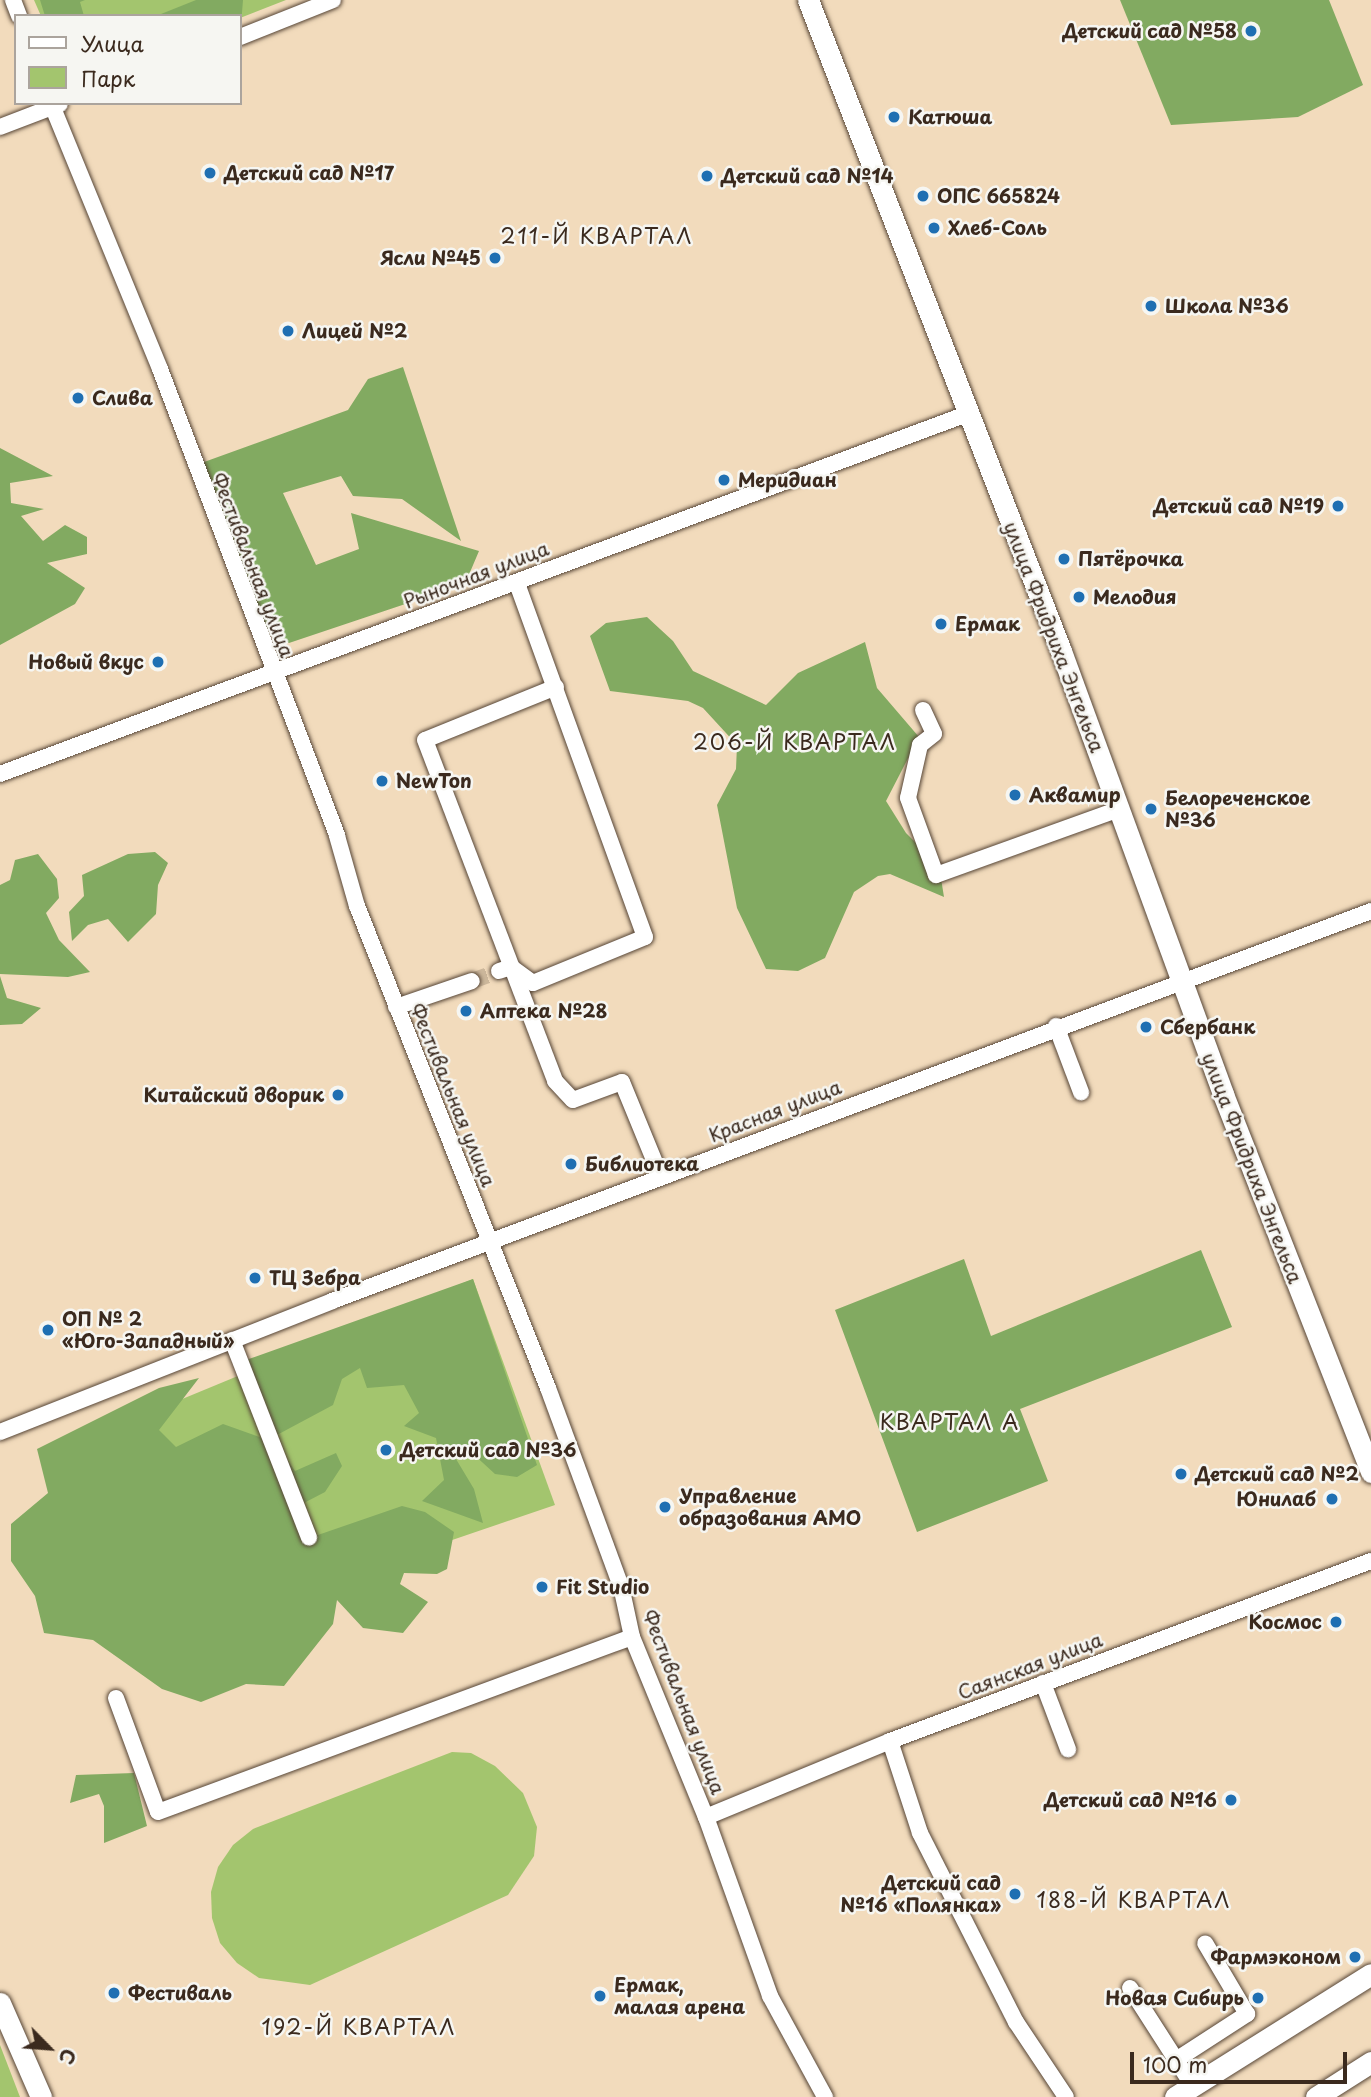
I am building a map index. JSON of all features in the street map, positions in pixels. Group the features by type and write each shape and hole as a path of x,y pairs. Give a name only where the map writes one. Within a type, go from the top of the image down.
{"street":[{"path":"242,36 333,0"},
{"name":"улица Фридриха Энгельса","path":"808,0 1371,1472"},
{"path":"0,127 52,105"},
{"name":"Фестивальная улица","path":"54,105 160,369 272,673 337,835 357,906 488,1244 548,1388 621,1586 632,1637 706,1817 770,1996 825,2097"},
{"name":"Рыночная улица","path":"0,774 967,414"},
{"path":"505,969 533,983 645,937 517,583"},
{"path":"556,687 425,740 505,969 555,1081 573,1100 622,1082 661,1177"},
{"path":"923,710 934,734 920,745 908,798 936,874 1119,809"},
{"name":"Красная улица","path":"0,1432 232,1340 1056,1026 1371,911"},
{"path":"396,1007 472,981"},
{"path":"1056,1026 1081,1092"},
{"path":"232,1340 309,1537"},
{"name":"Саянская улица","path":"706,1817 890,1741 1371,1562"},
{"path":"116,1698 158,1812 632,1637"},
{"path":"1043,1683 1068,1749"},
{"path":"890,1741 920,1833 1016,2022 1066,2097"},
{"path":"1176,2060 1247,2014 1205,1943"},
{"path":"1130,1988 1176,2060 1184,2092 1371,1973"},
{"path":"0,2003 41,2097"},
{"path":"1316,2097 1371,2062"}],"green space":[{"path":"34,0 286,0 242,17 242,14 40,14"},
{"path":"40,0 85,0 80,2 83,14 44,14"},
{"path":"196,0 243,0 242,14 161,14"},
{"path":"1120,0 1329,0 1363,85 1298,117 1171,125"},
{"path":"403,367 461,541 402,499 353,496 341,476 283,493 316,565 359,549 351,513 479,551 465,584 289,643 261,626 193,466 348,410 368,379"},
{"path":"0,448 53,476 10,483 11,503 44,509 21,516 43,541 65,525 87,537 87,554 47,563 85,588 75,604 0,645"},
{"path":"647,617 673,641 693,671 766,705 798,673 865,642 877,688 919,737 886,801 906,833 939,866 944,897 890,874 878,876 854,892 825,958 798,971 766,969 737,908 717,805 736,769 737,745 703,708 688,701 610,691 590,636 606,623"},
{"path":"155,852 168,863 158,885 156,914 128,942 108,919 88,925 72,941 69,912 84,896 82,875 128,854"},
{"path":"38,854 57,879 59,898 46,913 59,940 90,972 68,977 0,974 0,885 10,880 15,860"},
{"path":"0,976 7,998 41,1008 22,1024 0,1025"},
{"path":"1201,1250 1232,1327 1020,1409 1048,1481 917,1532 835,1310 964,1259 991,1336"},
{"path":"473,1279 555,1505 114,1655 42,1457"},
{"path":"473,1279 537,1465 517,1477 495,1474 470,1451 456,1459 474,1489 483,1523 422,1501 444,1480 436,1438 404,1426 419,1413 404,1385 367,1388 360,1368 342,1379 333,1405 275,1436 246,1360"},
{"path":"199,1378 159,1430 176,1447 223,1424 276,1443 295,1471 336,1453 342,1466 325,1492 300,1505 315,1536 402,1506 425,1512 454,1532 447,1569 437,1574 404,1573 400,1584 428,1602 403,1633 363,1628 337,1600 333,1624 284,1686 246,1684 201,1702 162,1689 93,1640 44,1633 35,1596 11,1561 11,1524 48,1493 37,1449 159,1388"},
{"path":"452,1752 471,1753 495,1766 523,1793 537,1827 534,1856 508,1895 310,1985 259,1978 237,1963 220,1943 212,1918 211,1892 218,1867 233,1845 253,1829"},
{"path":"134,1773 147,1826 104,1843 104,1806 99,1794 70,1803 76,1775"},
{"path":"0,2045 20,2097 0,2097"}],"tunnel":[{"path":"472,981 499,971"}],"place":[{"name":"Детский сад №58","path":"1251,31"},
{"name":"Катюша","path":"894,117"},
{"name":"Детский сад №17","path":"210,173"},
{"name":"Детский сад №14","path":"707,176"},
{"name":"ОПС 665824","path":"923,196"},
{"name":"Хлеб-Соль","path":"934,228"},
{"name":"Ясли №45","path":"495,258"},
{"name":"Школа №36","path":"1151,306"},
{"name":"Лицей №2","path":"288,331"},
{"name":"Слива","path":"78,398"},
{"name":"Меридиан","path":"724,480"},
{"name":"Детский сад №19","path":"1338,506"},
{"name":"Пятёрочка","path":"1064,559"},
{"name":"Мелодия","path":"1079,597"},
{"name":"Ермак","path":"941,624"},
{"name":"Новый вкус","path":"158,662"},
{"name":"NewTon","path":"382,781"},
{"name":"Аквамир","path":"1015,795"},
{"name":"Белореченское №36","path":"1151,809"},
{"name":"Аптека №28","path":"466,1011"},
{"name":"Сбербанк","path":"1146,1027"},
{"name":"Китайский дворик","path":"338,1095"},
{"name":"Библиотека","path":"571,1164"},
{"name":"ТЦ Зебра","path":"255,1278"},
{"name":"ОП № 2 «Юго-Западный»","path":"48,1330"},
{"name":"Детский сад №36","path":"386,1450"},
{"name":"Детский сад №2","path":"1181,1474"},
{"name":"Юнилаб","path":"1332,1499"},
{"name":"Управление образования АМО","path":"665,1507"},
{"name":"Fit Studio","path":"542,1587"},
{"name":"Космос","path":"1336,1622"},
{"name":"Детский сад №16","path":"1231,1800"},
{"name":"Детский сад №16 «Полянка»","path":"1015,1894"},
{"name":"Фармэконом","path":"1355,1957"},
{"name":"Фестиваль","path":"114,1993"},
{"name":"Ермак, малая арена","path":"600,1996"},
{"name":"Новая Сибирь","path":"1258,1998"}],"district":[{"name":"211-Й КВАРТАЛ","path":"597,235"},
{"name":"206-Й КВАРТАЛ","path":"795,741"},
{"name":"КВАРТАЛ А","path":"950,1421"},
{"name":"188-Й КВАРТАЛ","path":"1134,1899"},
{"name":"192-Й КВАРТАЛ","path":"359,2026"}]}
